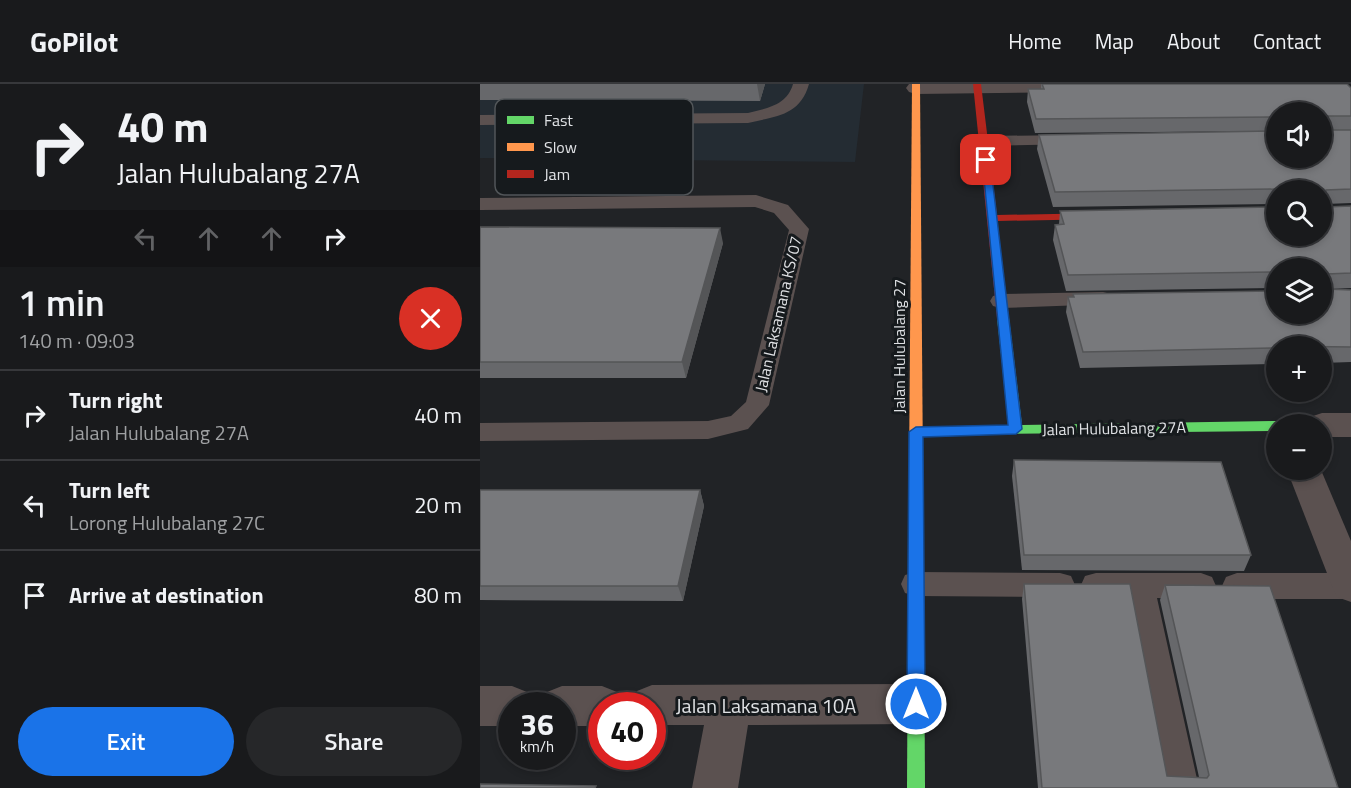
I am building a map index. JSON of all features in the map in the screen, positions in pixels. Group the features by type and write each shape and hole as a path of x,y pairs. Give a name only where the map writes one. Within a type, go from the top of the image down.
{"street":[{"path":"916,86 1107,85"},
{"name":"Jalan Hulubalang 27","path":"916,86 916,788"},
{"path":"978,86 1016,429"},
{"path":"992,218 1123,216"},
{"path":"1332,425 1351,424"},
{"name":"Jalan Hulubalang 27A","path":"916,432 1266,426"},
{"path":"1308,480 1351,586"},
{"name":"Jalan Laksamana 10A","path":"666,705 916,704"},
{"path":"715,788 729,705"}],"lane":[{"path":"693,118 748,118 778,111 797,98 801,84"},
{"path":"480,120 495,120"},
{"path":"983,141 1091,140"},
{"name":"Jalan Laksamana KS/07","path":"480,204 756,201 781,209 799,229 757,405 738,423 708,430 480,432"},
{"path":"1001,301 1121,299"},
{"path":"916,584 1351,586"},
{"path":"1139,585 1181,788"}],"shaded area":[{"path":"480,84 864,84 855,162 693,160 693,99 495,99 495,158 480,158"}],"building":[{"path":"1042,84 1347,84 1351,88 1351,116 1332,116 1332,102 1266,102 1266,117 1036,119 1028,89 1044,89"},
{"path":"1332,130 1351,130 1351,189 1332,190 1332,180 1266,180 1266,189 1055,192 1039,135 1266,131 1266,168 1332,168"},
{"path":"1351,206 1351,273 1332,274 1332,258 1266,258 1266,272 1068,275 1055,225 1064,224 1060,211 1266,207 1266,246 1332,246 1332,207"},
{"path":"480,227 720,228 682,362 480,362"},
{"path":"1332,289 1351,290 1351,347 1332,347 1332,336 1266,336 1266,348 1083,352 1068,297 1074,297 1073,294 1266,291 1266,324 1332,324"},
{"path":"1014,460 1221,462 1251,555 1024,555"},
{"path":"480,490 700,490 678,586 480,586"},
{"path":"1024,584 1130,584 1167,776 1207,778 1209,775 1165,585 1270,586 1338,788 1042,788"},
{"path":"480,784 596,786 595,788 480,788"}],"traffic: fast":[{"path":"1003,318 1016,429"},
{"path":"916,432 1266,426"},
{"path":"916,602 916,788"}],"traffic: slow":[{"path":"916,84 916,602"}],"traffic: jam":[{"path":"977,84 1003,318"},
{"path":"992,218 1104,216"}],"route":[{"path":"916,704 916,432 1016,429 986,160"}]}
